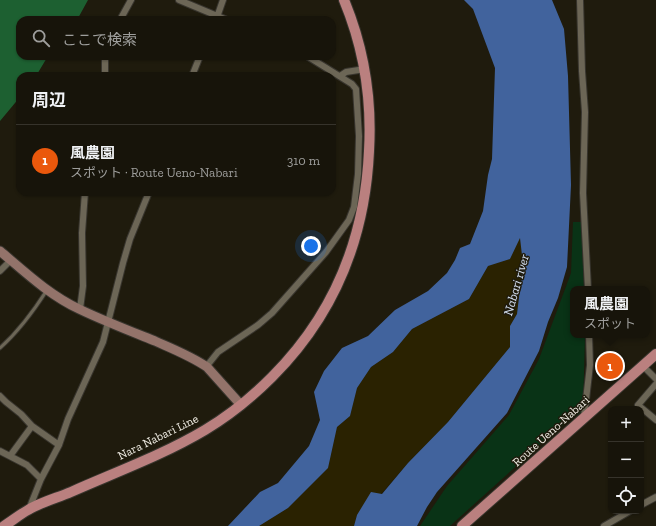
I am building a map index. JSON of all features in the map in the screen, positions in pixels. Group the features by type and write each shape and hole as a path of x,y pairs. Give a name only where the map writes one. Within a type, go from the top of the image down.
{"main road":[{"name":"Nara Nabari Line","path":"8,525 29,509 178,445 206,430 241,405 280,369 314,328 335,293 346,266 361,220 368,180 370,118 365,69 353,24 344,0"},
{"name":"Route Ueno-Nabari","path":"462,526 584,420 656,354"}],"street":[{"path":"122,16 131,0"},
{"path":"179,0 212,16"},
{"path":"217,16 223,0"},
{"path":"580,0 585,112 583,193 588,286"},
{"path":"105,60 105,72"},
{"path":"194,72 198,60"},
{"path":"314,60 333,72"},
{"path":"340,76 346,72 365,69"},
{"path":"206,366 218,352 258,325 272,313 326,252 349,220 352,213 358,174 358,113 356,89 352,84 336,74"},
{"path":"80,310 83,286 82,233 85,196"},
{"path":"29,509 41,479 59,445 68,419 103,342 126,251 147,196"},
{"path":"0,251 47,290 80,310 176,350 206,366 241,405"},
{"path":"0,271 11,260"},
{"path":"584,420 590,365 589,338"},
{"path":"644,366 656,380"},
{"path":"656,384 638,404 656,420"},
{"path":"0,396 21,414 32,426 59,445"},
{"path":"10,456 32,426"},
{"path":"0,451 27,466 41,479"},
{"path":"644,503 656,497"},
{"path":"604,526 625,514"}],"lane":[{"path":"0,348 18,331 47,290"}],"green space":[{"path":"0,0 88,0 79,16 16,16 16,60 46,60 38,72 16,72 16,102 0,121"},
{"path":"573,222 581,222 584,286 570,286 570,338 585,338 583,411 555,431 450,526 420,526 447,486 509,415 539,359 571,273"}],"sand":[{"path":"520,237 523,264 517,314 510,326 510,347 448,422 408,463 381,494 357,515 354,526 259,526 288,508 328,468 337,427 350,416 357,388 371,367 393,352 412,329 469,299 488,266 510,259"}],"water":[{"path":"464,0 552,0 564,29 568,76 571,185 567,267 558,298 548,322 539,351 507,413 437,492 417,526 354,526 357,515 371,492 382,494 408,463 448,422 510,347 510,326 517,314 523,264 520,238 510,259 488,266 469,299 412,329 393,352 371,367 357,388 350,416 337,427 328,468 288,508 259,526 228,526 260,492 278,483 309,446 320,420 314,392 324,371 342,348 368,336 395,310 428,291 447,273 460,248 470,244 483,211 488,175 492,159 495,68 473,9"}],"place":[{"name":"風農園","path":"610,366"}],"water label":[{"name":"Nabari river","path":"516,285"}]}
